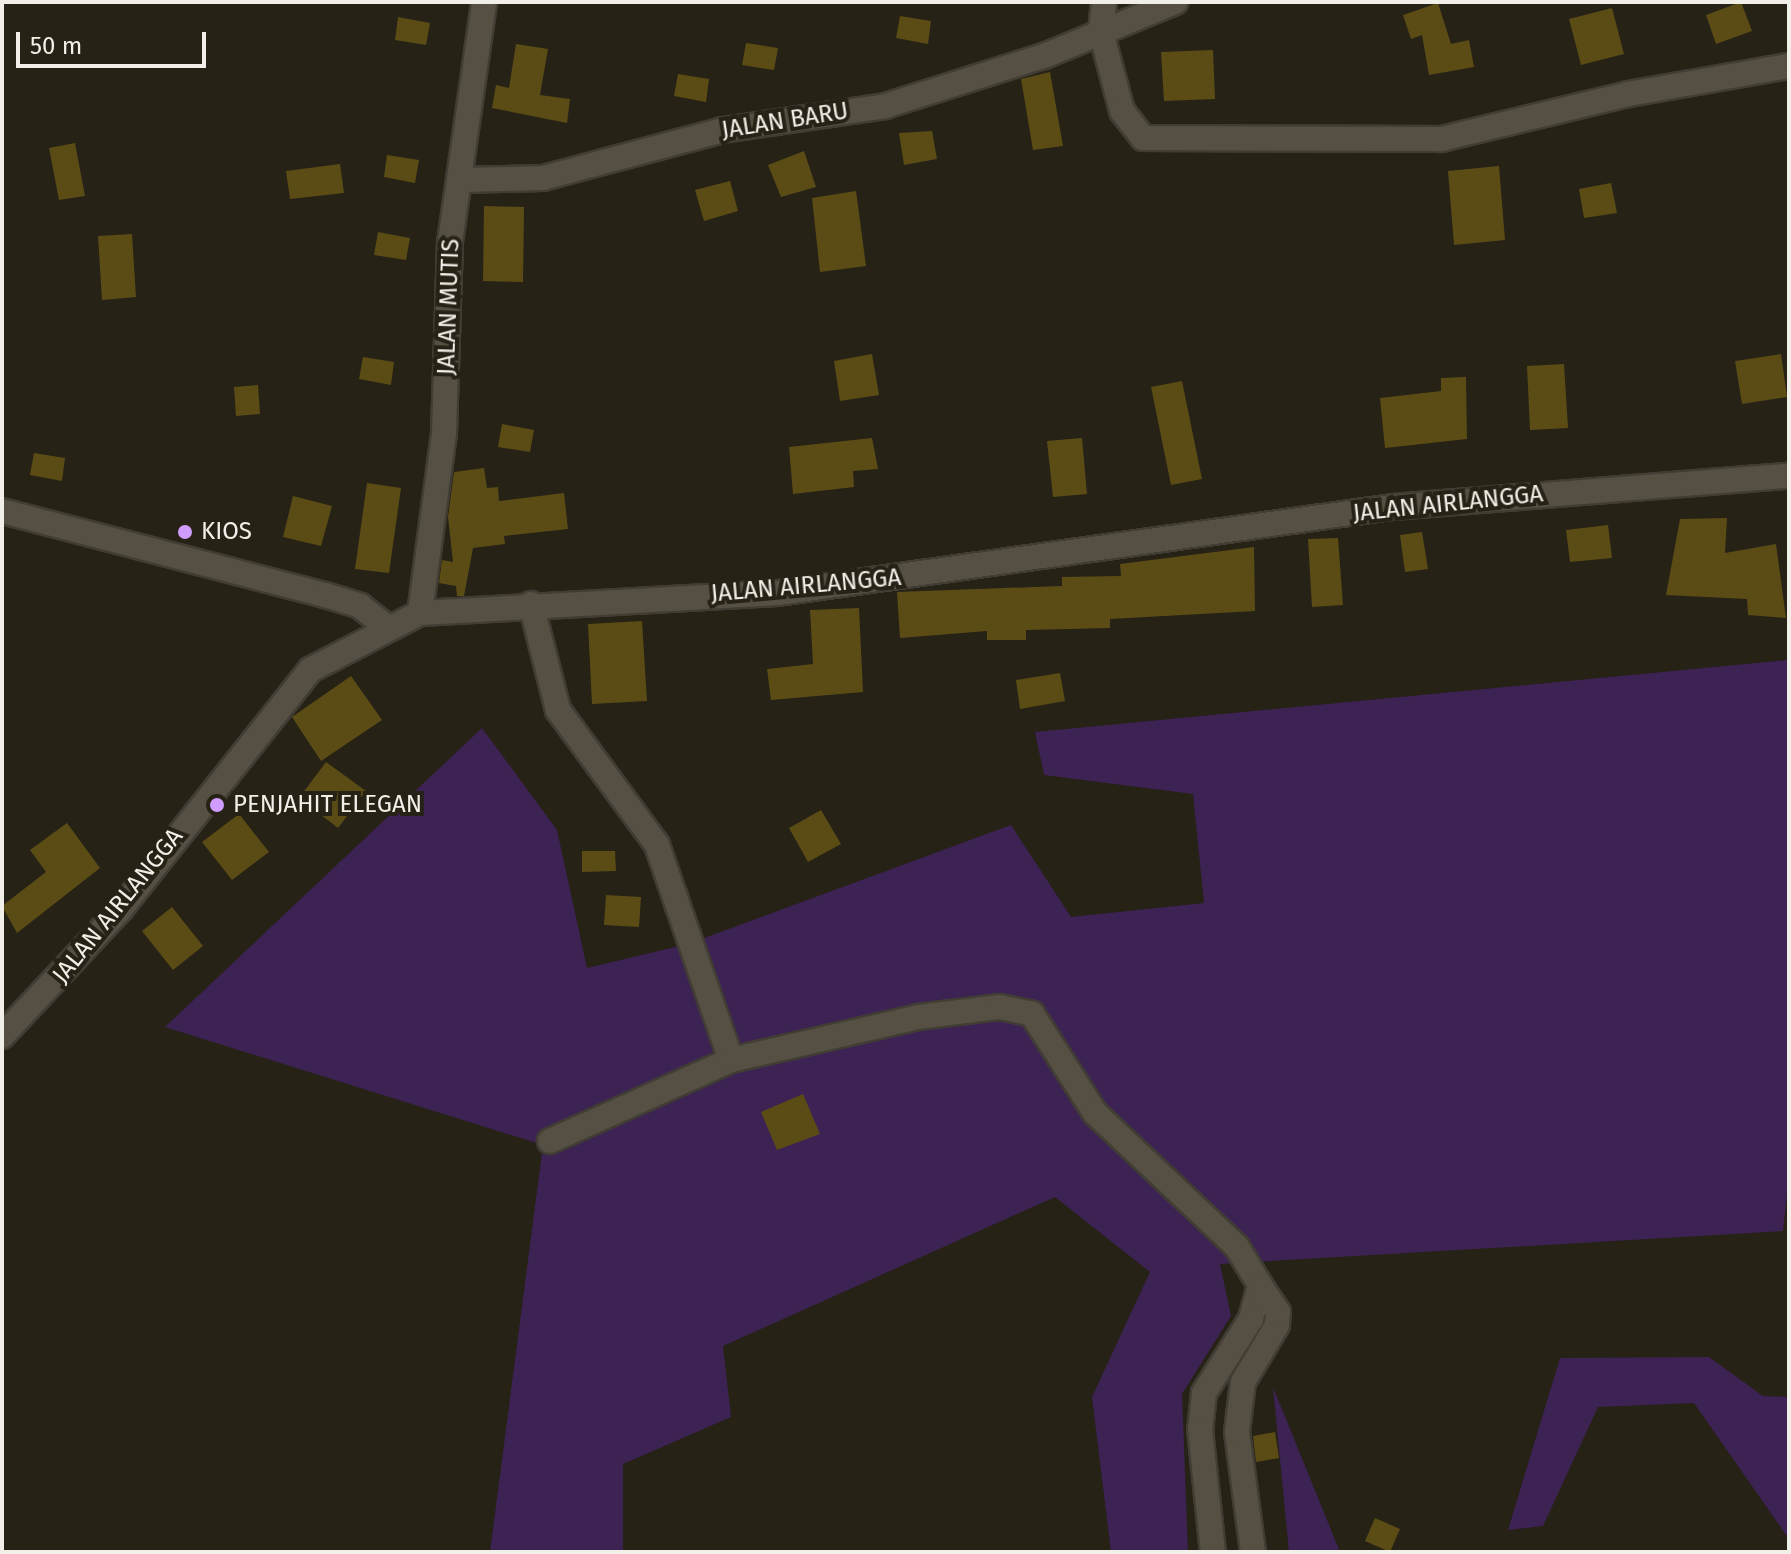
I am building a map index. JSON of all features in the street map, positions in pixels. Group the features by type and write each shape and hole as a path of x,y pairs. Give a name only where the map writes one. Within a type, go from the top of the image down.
{"street":[{"name":"JALAN MUTIS","path":"420,613 444,433 450,242 462,180 484,2"},
{"path":"1104,2 1101,32 1122,111 1143,138 1441,139 1628,94 1789,66"},
{"name":"JALAN BARU","path":"462,180 543,178 723,130 885,106 1101,32 1175,2"},
{"name":"JALAN AIRLANGGA","path":"2,1036 120,910 310,670 386,626 420,613 531,604 778,593 1405,506 1789,476"},
{"path":"2,511 325,595 360,606 386,626"},
{"path":"531,604 558,710 657,845 731,1060"},
{"path":"550,1141 731,1060 918,1017 1020,1008 1045,1029 1120,1143 1237,1247 1278,1312 1277,1325 1243,1382 1237,1432 1253,1552"},
{"path":"1213,1552 1200,1429 1204,1393 1251,1319 1260,1285"}],"shaded area":[{"path":"1789,660 1789,1175 1783,1231 1220,1264 1231,1316 1182,1394 1188,1552 1111,1552 1092,1397 1150,1272 1055,1197 723,1346 731,1417 623,1464 623,1552 490,1552 543,1145 165,1027 482,728 557,830 587,968 688,944 1011,825 1071,917 1204,903 1193,794 1044,775 1035,732"},
{"path":"1709,1357 1763,1396 1789,1397 1789,1539 1694,1403 1598,1407 1543,1526 1508,1530 1560,1358"},
{"path":"1273,1387 1340,1552 1289,1552"}],"building":[{"path":"1741,2 1752,31 1716,44 1706,15"},
{"path":"1438,3 1451,44 1469,40 1474,67 1429,75 1422,35 1411,39 1403,15"},
{"path":"1612,8 1624,54 1581,65 1569,19"},
{"path":"900,16 931,21 928,44 896,38"},
{"path":"398,17 430,23 426,45 395,40"},
{"path":"746,43 778,48 774,70 742,65"},
{"path":"516,44 548,49 540,95 570,99 567,123 492,108 496,85 509,88"},
{"path":"1213,50 1215,99 1164,101 1161,52"},
{"path":"1050,72 1063,146 1033,150 1021,79"},
{"path":"678,74 709,79 706,102 674,96"},
{"path":"932,131 937,159 904,165 899,133"},
{"path":"75,143 85,196 59,200 49,148"},
{"path":"804,151 816,187 781,197 768,165"},
{"path":"387,155 419,160 415,183 384,177"},
{"path":"340,164 344,193 290,199 286,171"},
{"path":"1499,166 1505,240 1454,245 1448,171"},
{"path":"730,181 738,211 704,221 695,190"},
{"path":"1611,183 1617,213 1584,218 1579,189"},
{"path":"856,191 866,266 820,272 812,198"},
{"path":"484,206 524,207 523,282 483,281"},
{"path":"378,232 410,238 406,260 374,255"},
{"path":"132,234 136,297 102,300 98,236"},
{"path":"872,354 879,395 840,401 834,361"},
{"path":"1781,354 1787,397 1742,404 1735,361"},
{"path":"363,357 394,362 391,385 359,379"},
{"path":"1564,364 1568,428 1530,430 1527,366"},
{"path":"1466,377 1467,439 1385,448 1380,398 1441,391 1441,378"},
{"path":"1182,381 1202,479 1171,485 1151,387"},
{"path":"258,385 260,414 236,416 234,387"},
{"path":"502,424 534,430 530,452 498,447"},
{"path":"872,438 878,469 853,471 854,487 793,494 789,447"},
{"path":"1082,438 1087,494 1053,497 1047,441"},
{"path":"34,453 65,458 62,481 30,475"},
{"path":"484,468 487,488 498,487 499,501 564,493 568,529 504,536 505,544 473,548 464,596 457,596 456,586 439,583 442,560 453,562 448,517 454,472"},
{"path":"367,483 401,488 389,573 355,569"},
{"path":"293,496 332,506 321,546 283,537"},
{"path":"1727,518 1725,553 1776,544 1786,618 1748,615 1747,599 1666,595 1680,519"},
{"path":"1608,525 1612,558 1570,562 1566,530"},
{"path":"1422,532 1428,569 1405,572 1400,535"},
{"path":"1338,538 1343,605 1312,607 1308,539"},
{"path":"1254,547 1255,611 1110,619 1110,628 1026,630 1026,640 987,640 987,631 900,638 897,592 1062,586 1062,577 1121,576 1120,564"},
{"path":"859,608 863,692 771,700 767,669 813,664 810,610"},
{"path":"642,621 647,701 592,704 588,624"},
{"path":"1060,673 1065,701 1020,709 1016,680"},
{"path":"351,676 382,720 321,761 292,717"},
{"path":"326,762 366,791 338,828 299,798"},
{"path":"821,810 841,844 808,862 789,828"},
{"path":"239,814 269,852 232,880 202,842"},
{"path":"67,823 100,868 17,933 2,906 46,872 30,850"},
{"path":"582,851 615,851 616,871 582,872"},
{"path":"606,895 641,897 639,927 604,925"},
{"path":"172,907 203,946 173,970 142,931"},
{"path":"803,1094 820,1134 777,1150 761,1112"},
{"path":"1275,1432 1279,1458 1256,1462 1253,1436"},
{"path":"1375,1518 1400,1529 1390,1552 1365,1541"}],"place":[{"name":"KIOS","path":"185,532"},
{"name":"PENJAHIT ELEGAN","path":"217,805"}]}
